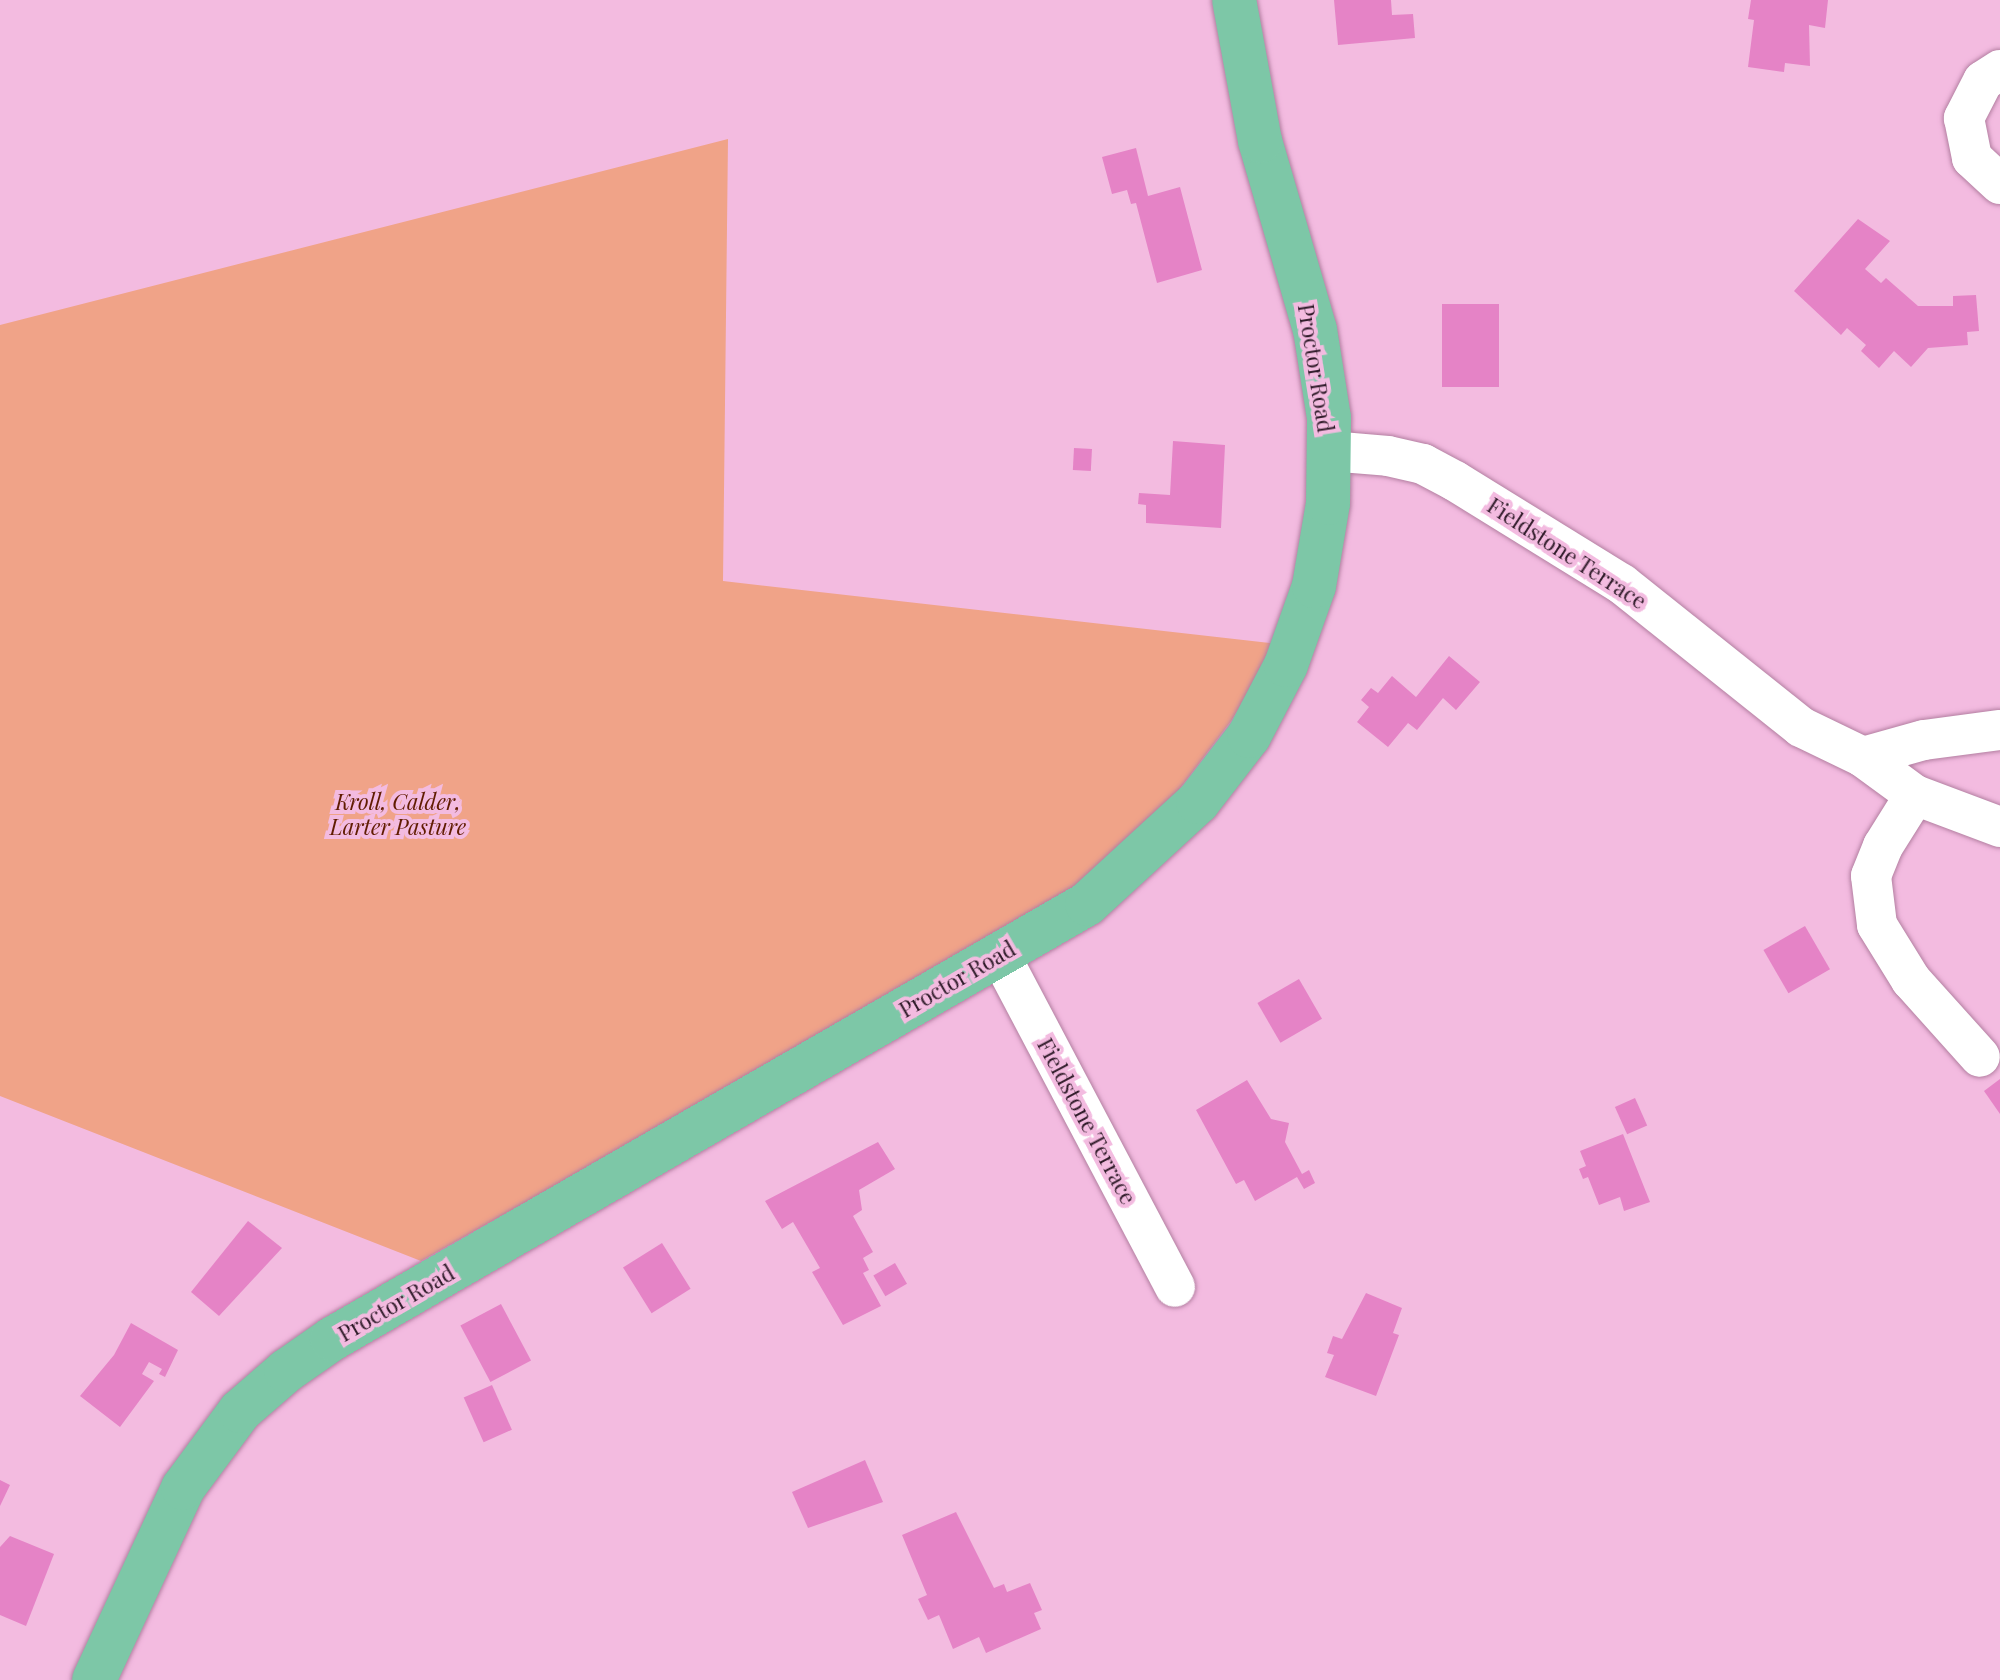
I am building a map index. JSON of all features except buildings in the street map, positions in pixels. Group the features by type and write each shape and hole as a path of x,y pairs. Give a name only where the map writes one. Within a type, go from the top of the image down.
{"main road":[{"name":"Proctor Road","path":"94,1680 183,1488 240,1411 286,1371 332,1339 1087,904 1144,856 1198,802 1249,736 1286,665 1314,586 1328,503 1329,451 1315,330 1260,141 1234,0"}],"street":[{"path":"2000,70 1971,98 1964,128 1972,158 2000,184"},
{"name":"Fieldstone Terrace","path":"1329,451 1388,456 1423,464 1455,481 1622,584 1801,727 1863,757 1915,795 2000,827"},
{"path":"1863,757 1924,740 2000,730"},
{"path":"1915,795 1883,846 1871,876 1877,925 1911,980 1980,1057"},
{"name":"Fieldstone Terrace","path":"1000,955 1175,1287"}],"green space":[{"name":"Kroll, Calder, Larter Pasture","path":"728,139 723,581 1278,644 1231,721 1169,803 1071,896 421,1261 0,1096 0,325"}]}
